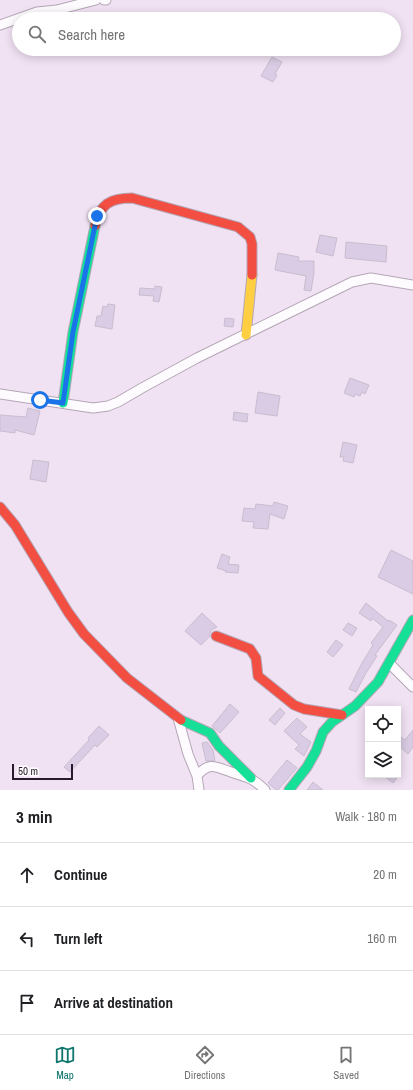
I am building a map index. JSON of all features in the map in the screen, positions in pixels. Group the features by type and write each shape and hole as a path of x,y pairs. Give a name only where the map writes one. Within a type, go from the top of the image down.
{"street":[{"path":"37,12 61,9 96,0"},
{"path":"0,25 12,21"},
{"path":"63,403 73,332 97,216 103,205 114,198 132,198 238,228 249,237 253,247 251,289 246,335"},
{"path":"0,394 93,408 108,406 352,282 371,278 413,285"},
{"path":"0,507 15,525 68,612 84,634 127,678 178,718 210,733 219,746 265,790"},
{"path":"289,790 306,768 316,751 323,732 332,722 355,706 378,682 413,620"},
{"path":"216,636 250,649 254,652 256,656 256,672 258,676 294,705 342,715"},
{"path":"389,663 413,688"},
{"path":"178,718 188,754 197,776 199,790"},
{"path":"197,776 204,768 214,766 251,778"}],"building":[{"path":"272,57 282,62 275,74 277,75 273,82 261,76"},
{"path":"320,235 337,238 333,256 316,252"},
{"path":"346,242 387,246 386,262 345,258"},
{"path":"278,253 299,257 298,261 314,261 311,291 304,290 306,276 275,270"},
{"path":"155,286 162,287 159,302 153,301 154,296 139,295 140,288 155,289"},
{"path":"108,304 115,305 112,329 95,326 97,316 101,316 103,306 107,307"},
{"path":"225,318 234,319 233,327 224,326"},
{"path":"350,378 369,385 365,394 362,392 360,396 355,394 354,397 344,393"},
{"path":"258,392 280,396 277,416 255,413"},
{"path":"28,408 40,411 34,435 15,430 15,433 0,431 0,415 26,417"},
{"path":"234,412 248,414 247,422 233,420"},
{"path":"343,442 357,445 353,463 343,461 344,457 340,457"},
{"path":"33,460 49,462 46,482 30,479"},
{"path":"274,502 288,506 284,519 270,514 268,529 253,528 254,522 242,521 244,508 255,509 256,504 273,506"},
{"path":"391,550 413,561 413,594 378,577"},
{"path":"222,554 230,557 228,564 239,565 238,573 225,572 226,571 217,568"},
{"path":"366,603 388,621 389,620 397,625 375,655 377,656 356,692 349,689 373,645 371,643 383,627 372,618 371,621 359,613"},
{"path":"202,613 217,627 211,630 209,637 201,645 185,631"},
{"path":"348,623 357,628 352,636 343,630"},
{"path":"336,640 343,645 333,657 327,652"},
{"path":"230,704 239,712 220,733 212,726"},
{"path":"280,708 285,713 275,725 269,720"},
{"path":"297,718 307,727 300,734 311,742 304,756 295,749 299,745 284,731"},
{"path":"99,726 109,735 97,747 95,745 70,772 64,767 89,740 88,738"},
{"path":"413,730 413,747 408,754 401,748 401,737 405,740"},
{"path":"207,742 213,750 215,761 206,761 202,743"},
{"path":"287,760 297,768 278,790 276,790 268,783"},
{"path":"387,778 397,778 393,783"},
{"path":"313,782 323,790 307,790"}],"traffic: fast":[{"path":"63,403 73,332 95,226"},
{"path":"289,790 307,767 316,751 323,732 332,722 355,706 378,682 413,620"},
{"path":"181,720 210,733 219,746 251,778"}],"traffic: slow":[{"path":"246,335 252,275"}],"traffic: jam":[{"path":"95,226 97,218 103,207 118,199 132,198 238,227 250,237 252,244 252,275"},
{"path":"0,507 15,525 68,612 84,634 127,678 181,720"},
{"path":"216,636 250,649 256,658 258,676 294,705 304,709 342,715"}],"route":[{"path":"40,400 63,403 73,332 97,216"}]}
